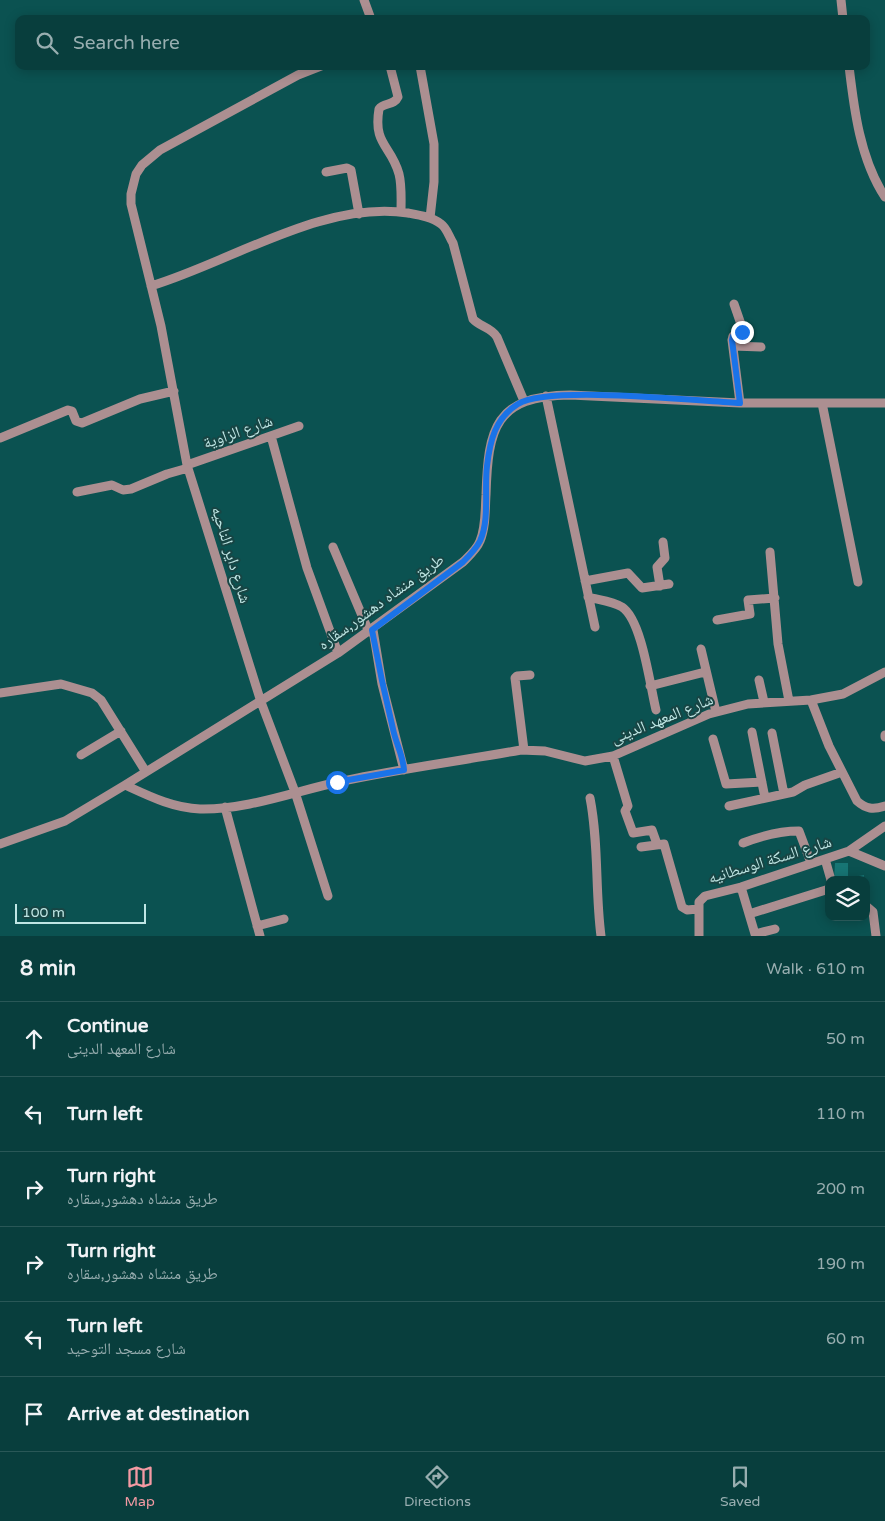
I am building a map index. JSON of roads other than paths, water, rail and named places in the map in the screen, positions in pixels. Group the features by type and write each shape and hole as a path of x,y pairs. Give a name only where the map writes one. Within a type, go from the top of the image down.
{"street":[{"path":"364,0 370,15"},
{"path":"841,0 843,15"},
{"name":"شارع داير الناحيه","path":"310,70 150,157 136,174 132,183 131,199 133,215 152,286 188,467 261,702 295,792 328,896"},
{"path":"391,70 398,97 394,103 381,106 378,130 382,143 399,174 402,212"},
{"path":"421,70 434,144 434,182 430,218"},
{"path":"850,70 858,131 875,177 885,196"},
{"path":"326,172 347,168 351,170 359,214"},
{"path":"152,286 183,276 253,245 318,223 359,214 402,212 430,218 442,224 447,232 455,251 473,319 480,325 493,331 497,336 524,401"},
{"path":"734,304 743,330 733,336 740,403"},
{"path":"733,346 761,347"},
{"path":"0,438 68,410 72,411 76,421 82,423 140,399 174,391"},
{"name":"طريق منشاه دهشور,سقاره","path":"0,844 65,820 125,785 338,653 371,631 463,562 475,549 482,533 491,439 500,420 524,401 546,396 570,395 740,403 885,403"},
{"path":"546,396 595,627"},
{"path":"822,403 858,582"},
{"name":"شارع الزاوية","path":"76,492 112,486 126,490 299,426"},
{"path":"271,436 307,568 338,653"},
{"path":"585,581 628,573 640,588 665,585 656,566 665,558 662,542"},
{"path":"333,547 371,631 395,740 403,758 404,770"},
{"path":"770,552 778,644 789,701"},
{"path":"588,597 615,603 628,612 633,619 656,710"},
{"path":"717,620 750,614 749,600 775,598"},
{"path":"701,649 716,712"},
{"path":"650,686 705,672"},
{"name":"شارع المعهد الدينى","path":"125,785 159,800 200,809 225,807 362,777 524,750 545,751 585,761 613,756 688,721 716,712 764,702 811,700 852,690 885,672"},
{"path":"524,750 515,678 517,676 530,675"},
{"path":"759,680 764,702"},
{"path":"0,693 51,684 70,685 97,696 146,772"},
{"path":"811,700 823,733 857,801 864,807 873,809 885,806"},
{"path":"81,755 121,732"},
{"path":"752,732 765,798"},
{"path":"772,733 784,794"},
{"path":"713,738 726,784 762,782"},
{"path":"613,756 628,806 624,810 633,833 652,830 657,844"},
{"path":"729,806 784,794 842,772"},
{"path":"590,798 596,832 598,910 601,936"},
{"path":"225,807 260,936"},
{"path":"849,851 885,826"},
{"path":"743,843 769,833 776,835 799,831 811,863"},
{"path":"641,847 664,844 682,906 687,910 698,909 699,936 693,936"},
{"name":"شارع السكة الوسطانيه","path":"698,909 701,897 742,887 849,851 885,866"},
{"path":"825,858 830,876"},
{"path":"742,887 755,934 775,928"},
{"path":"749,914 825,890"},
{"path":"870,909 873,912 876,936"},
{"path":"257,926 284,919"}]}
